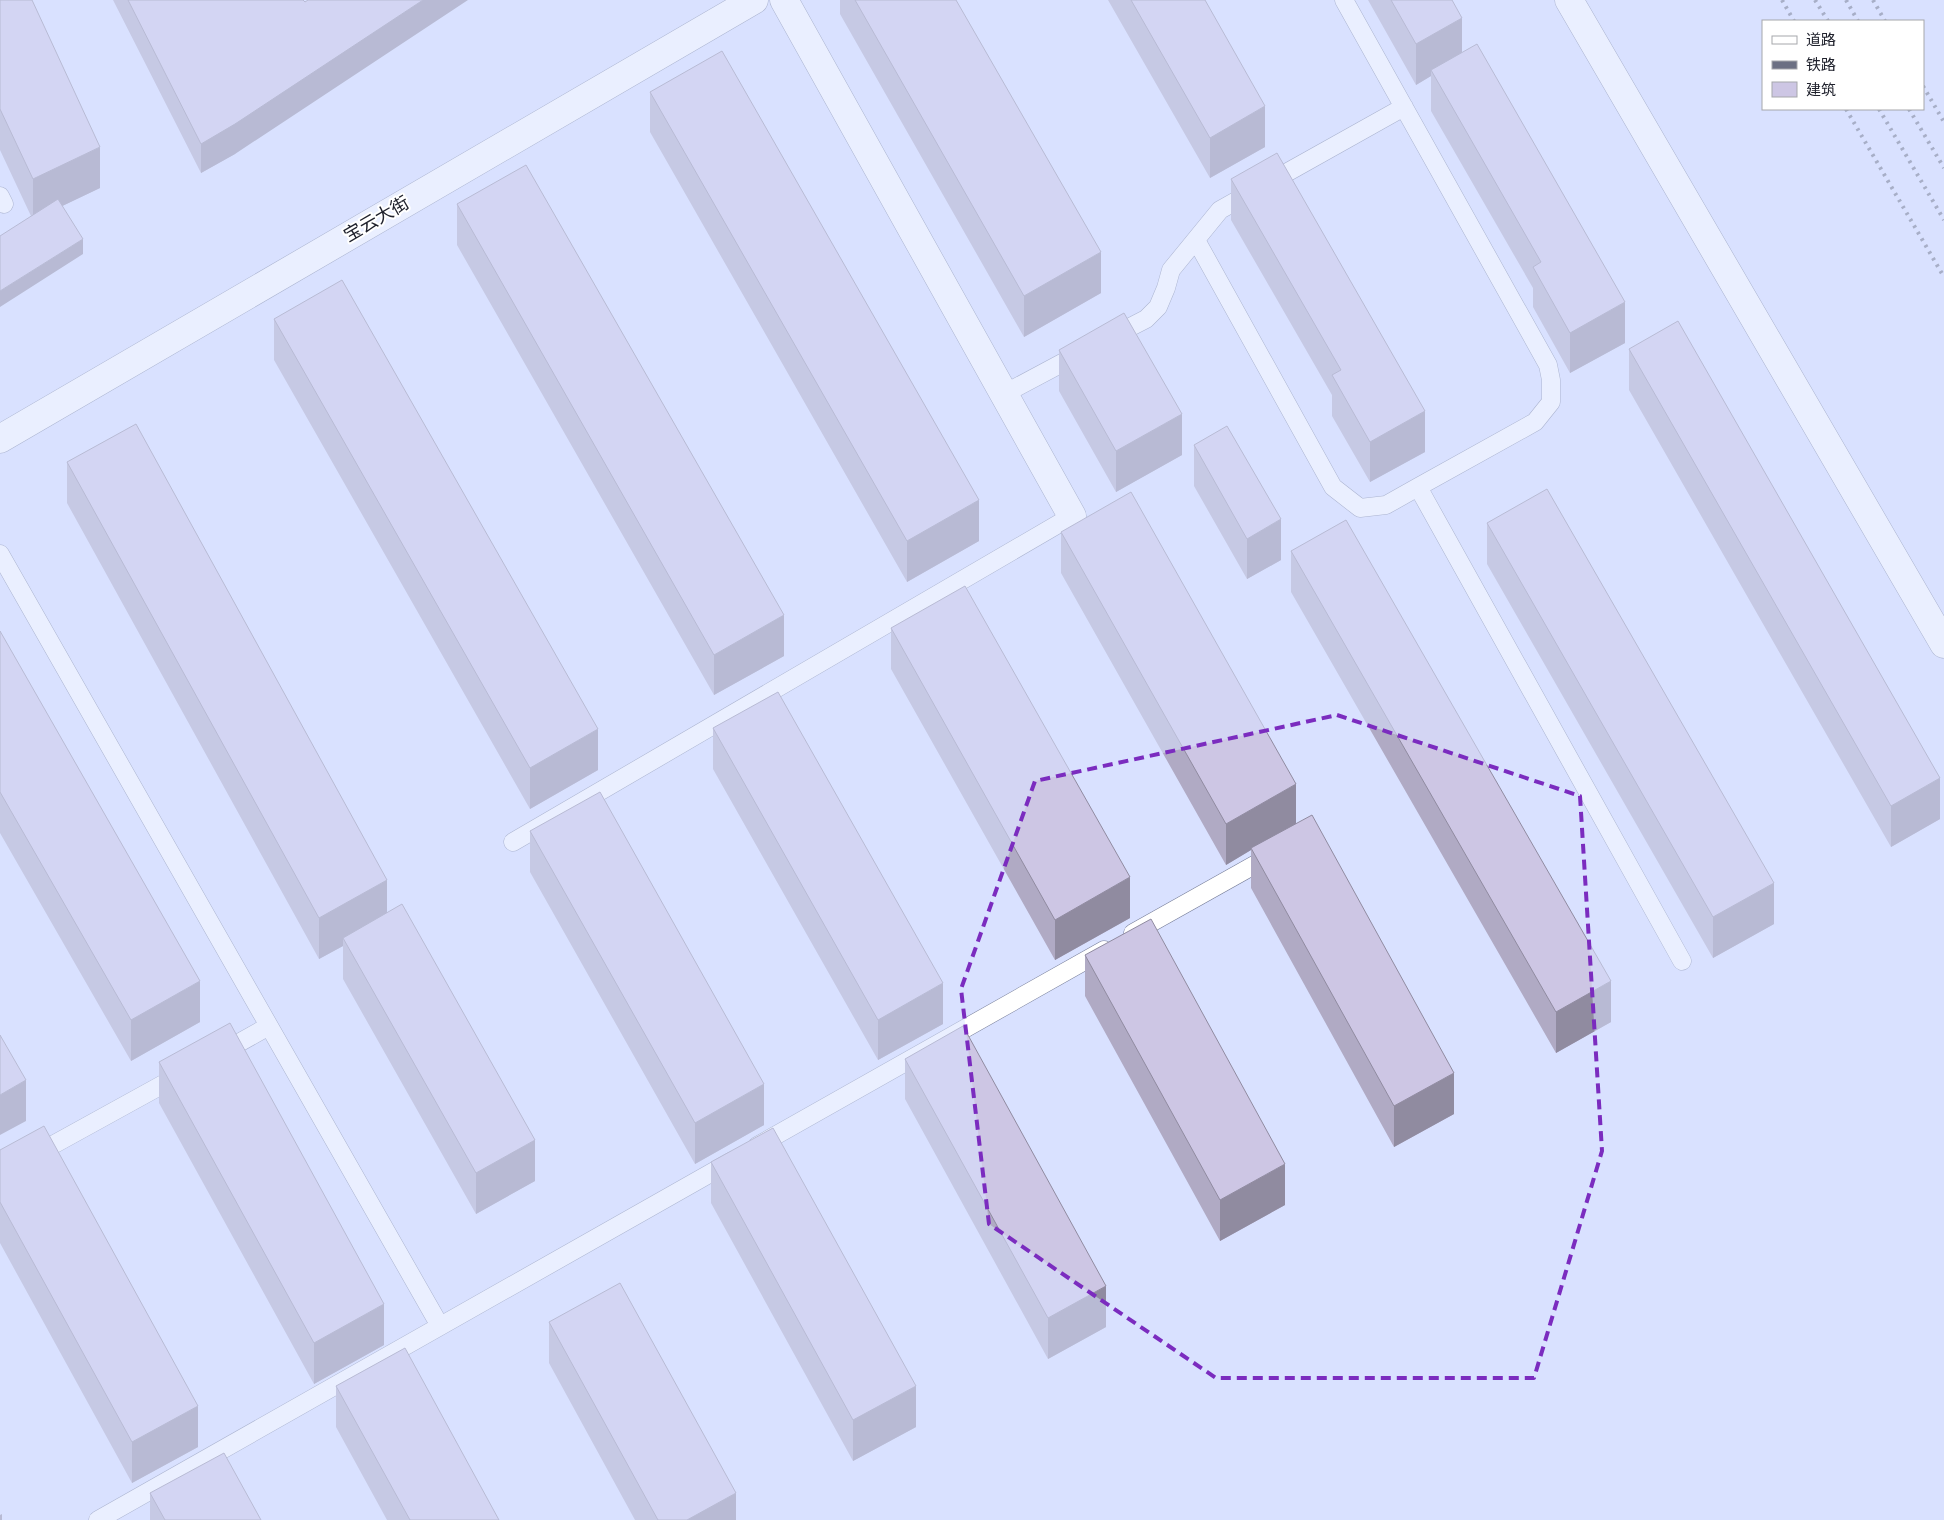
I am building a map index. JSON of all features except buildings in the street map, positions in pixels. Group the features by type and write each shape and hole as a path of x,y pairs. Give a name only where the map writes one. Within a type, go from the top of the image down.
{"street":[{"name":"宝云大街","path":"0,439 754,0"},
{"path":"784,0 1072,516"},
{"path":"1569,0 1944,644"}],"lane":[{"path":"1196,240 1334,487 1351,503 1360,508 1386,505 1535,422 1551,402 1551,380 1548,364 1344,0"},
{"path":"1004,394 1146,319 1158,307 1171,270 1220,210 1404,106"},
{"path":"1418,487 1682,961"},
{"path":"513,842 1072,516"},
{"path":"0,554 440,1326"},
{"path":"98,1520 1283,849"},
{"path":"208,1060 269,1026"},
{"path":"0,1174 191,1069"}],"highlighted area":[{"path":"1337,715 1580,796 1602,1151 1534,1378 1216,1378 989,1224 961,989 1035,781"}],"railway":[{"path":"1782,0 1793,20"},
{"path":"1815,0 1827,20"},
{"path":"1846,0 1857,20"},
{"path":"1873,0 1884,20"},
{"path":"1924,88 1944,122"},
{"path":"1847,110 1944,277"},
{"path":"1880,110 1944,220"},
{"path":"1910,110 1944,168"}]}
